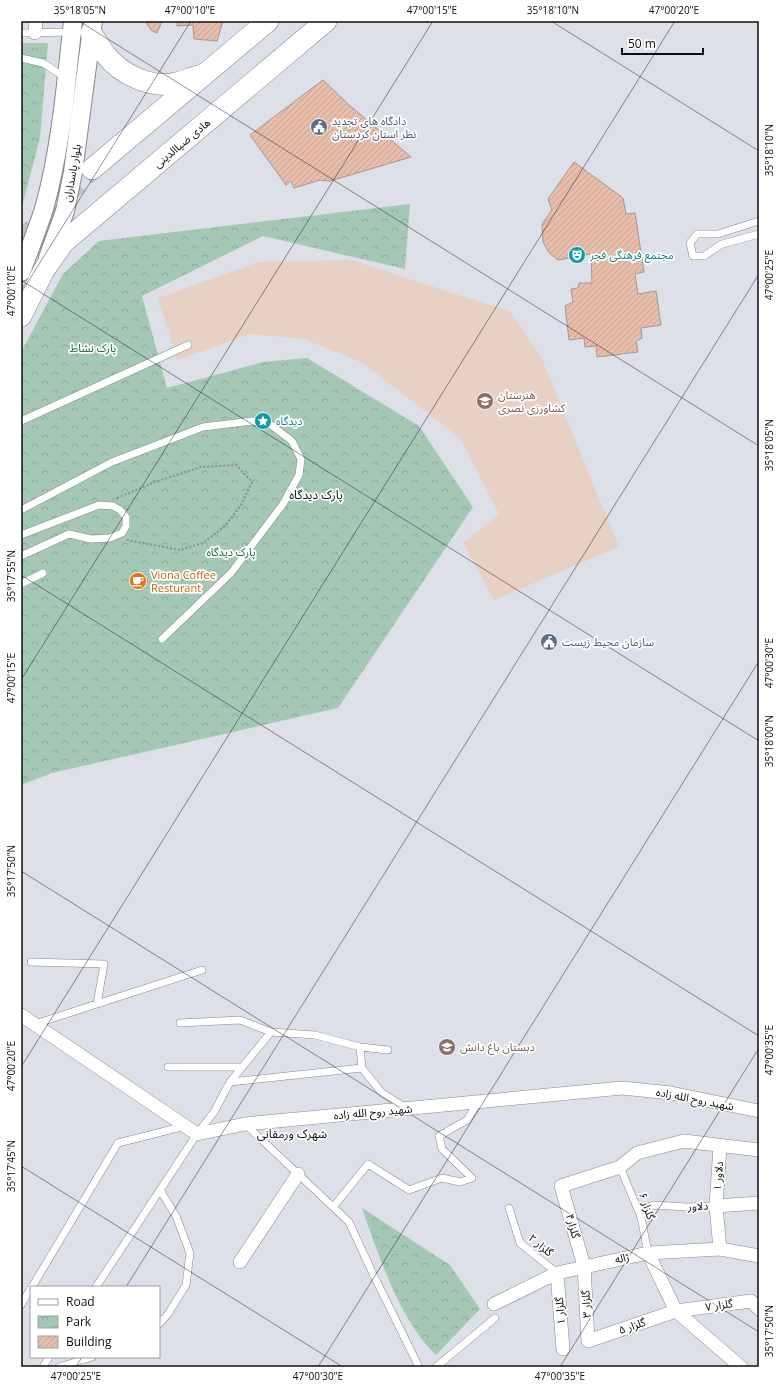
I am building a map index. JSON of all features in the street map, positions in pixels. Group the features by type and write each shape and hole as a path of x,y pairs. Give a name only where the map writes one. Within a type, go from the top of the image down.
{"main road":[{"path":"92,169 268,21"},
{"name":"هادی ضیاالدینی","path":"44,270 64,242 87,221 324,22"},
{"path":"82,27 106,55 121,69 137,78 157,84 177,83 206,73"},
{"name":"بلوار پاسداران","path":"21,316 44,270 65,212 68,198 80,124 82,27"},
{"name":"بلوار پاسداران","path":"21,272 44,208 61,124 67,79 82,27"}],"street":[{"path":"21,1015 197,1134"},
{"name":"شهید روح الله زاده","path":"197,1134 245,1124 622,1088 671,1093 759,1111"},
{"path":"620,1167 637,1153 684,1141 759,1150"},
{"name":"دلاور ۱","path":"720,1146 716,1206 720,1249"},
{"name":"گلزار۴","path":"584,1266 562,1186 620,1167"},
{"path":"240,1262 298,1174"},
{"name":"دلاور","path":"716,1206 759,1203"},
{"name":"ژاله","path":"494,1304 557,1273 648,1253 720,1249 759,1256"},
{"path":"648,1253 676,1311 740,1367"},
{"name":"گلزار ۳","path":"584,1266 588,1341"},
{"name":"گلزار ۱","path":"557,1273 563,1349"},
{"name":"گلزار ۷","path":"676,1311 751,1301 759,1309"},
{"name":"گلزار ۵","path":"588,1341 676,1311"}],"lane":[{"path":"21,33 36,27 82,27"},
{"path":"21,58 43,63 67,79"},
{"path":"759,221 718,234 698,234 690,243 693,256 704,256 722,244 759,234"},
{"path":"21,421 188,345"},
{"path":"21,510 112,462 203,427 252,421 271,425 292,441 300,459 299,475 283,504 231,573 162,639"},
{"path":"21,535 99,505 114,506 126,517 126,526 122,533 110,538 91,539 69,534 21,556"},
{"path":"21,584 43,573"},
{"path":"31,962 104,964 97,1004"},
{"path":"35,1024 202,970"},
{"path":"180,1023 240,1020 272,1032 315,1035 360,1047 388,1050"},
{"path":"97,1286 197,1134 214,1112 230,1082 272,1032"},
{"path":"360,1047 362,1068 382,1093 407,1108"},
{"path":"168,1067 242,1067"},
{"path":"230,1082 362,1068"},
{"path":"334,1206 368,1164 409,1190 442,1178 460,1182 472,1178 442,1149 439,1136 467,1120 478,1102"},
{"path":"245,1124 334,1206 349,1222 419,1367"},
{"path":"32,1286 118,1143 185,1126"},
{"name":"گلزار ۶","path":"620,1167 639,1211 648,1253"},
{"path":"160,1190 176,1216 190,1253 186,1285 168,1314 160,1323"},
{"name":"دلاور","path":"639,1211 653,1205 686,1207 716,1206"},
{"name":"گلزار ۲","path":"509,1208 520,1243 557,1273"},
{"path":"21,1305 30,1290"},
{"path":"436,1367 495,1318"},
{"path":"43,1367 48,1358"},
{"path":"59,1367 89,1358"}],"path":[{"path":"99,505 155,482 201,467 236,465 252,482 241,505 225,526 204,543 180,550 110,538"}],"shaded area":[{"name":"هنرستان کشاورزی نصری","path":"351,260 511,312 542,359 619,547 494,600 463,543 499,514 461,439 363,363 304,339 250,334 177,360 158,298 259,262"}],"green space":[{"path":"21,43 48,43 40,138 21,210"},
{"name":"پارک دیدگاه","path":"410,204 405,269 263,236 142,296 167,388 263,362 307,358 419,426 473,507 338,708 52,773 21,785 21,352 63,274 99,241"},
{"path":"362,1208 450,1265 480,1309 436,1355 423,1341 401,1306 375,1246"}],"building":[{"path":"145,21 162,21 157,33 151,30"},
{"path":"177,21 223,21 217,41 194,39 193,25 177,26"},
{"name":"دادگاه های تجدید نظر استان کردستان","path":"323,80 349,105 411,157 330,181 320,180 294,188 291,181 286,185 250,135"},
{"path":"574,162 623,198 626,214 635,213 644,272 635,274 638,294 656,291 661,325 641,328 642,338 636,341 638,352 597,357 596,346 585,347 584,338 569,340 565,306 573,302 571,289 578,288 579,283 592,283 591,254 558,260 549,253 543,242 542,224 552,210 548,199"}],"tunnel":[{"path":"21,244 43,217 92,169"}],"place":[{"name":"دادگاه های تجدید نظر استان کردستان","path":"319,127"},
{"name":"مجتمع فرهنگی فجر","path":"577,255"},
{"name":"هنرستان کشاورزی نصری","path":"485,401"},
{"name":"دیدگاه","path":"263,421"},
{"name":"Viona Coffee Resturant","path":"138,581"},
{"name":"سازمان محیط زیست","path":"549,642"},
{"name":"دبستان باغ دانش","path":"447,1047"}],"district":[{"name":"پارک دیدگاه","path":"316,495"},
{"name":"شهرک ورمقانی","path":"292,1134"}],"park label":[{"name":"پارک نشاط","path":"93,348"}]}
